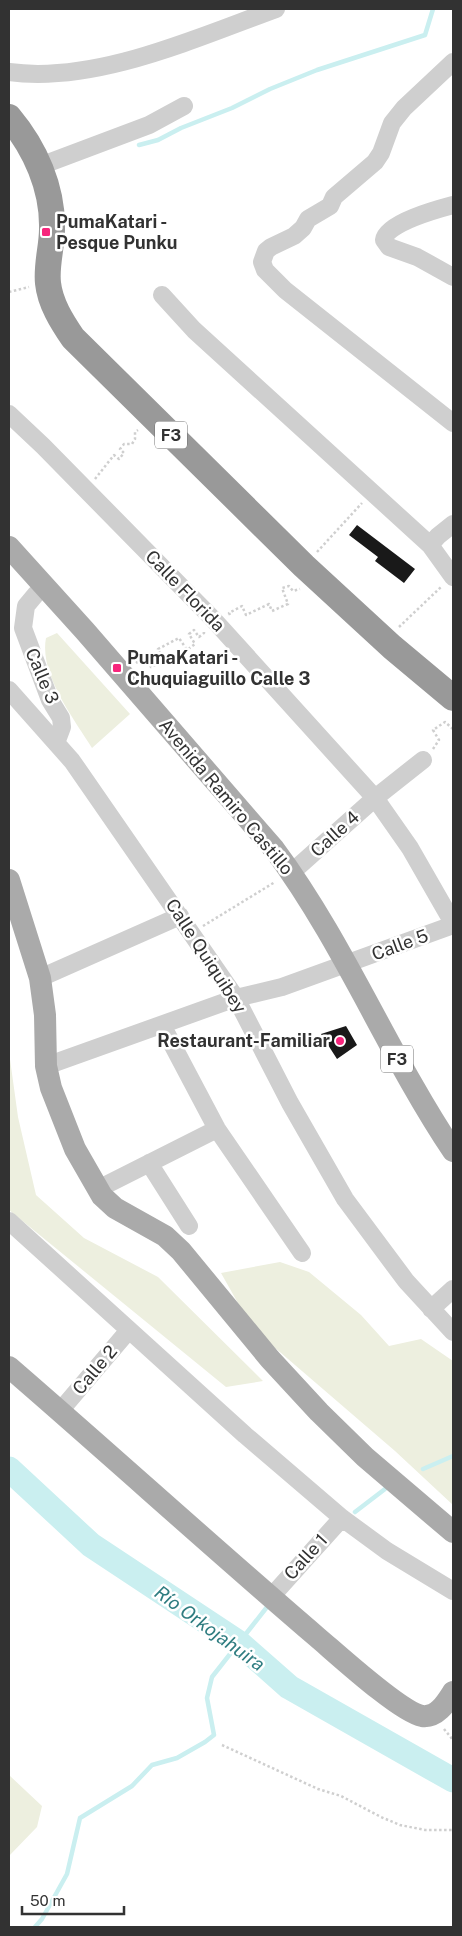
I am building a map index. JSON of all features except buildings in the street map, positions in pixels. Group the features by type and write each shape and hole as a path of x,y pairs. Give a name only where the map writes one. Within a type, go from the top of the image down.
{"highway":[{"name":"F3","path":"9,117 25,137 46,181 52,229 48,283 62,322 74,338 304,566 392,647 451,692"}],"main road":[{"name":"Avenida Ramiro Castillo","path":"9,547 46,587 274,850 291,873 346,964 412,1086 453,1150"},
{"path":"9,880 40,978 45,1015 46,1066 51,1088 75,1150 102,1196 114,1208 165,1236 181,1251 270,1359 319,1412 365,1457 453,1532"},
{"path":"9,1368 349,1664 404,1707 423,1716 431,1715 443,1708 453,1692"}],"street":[{"path":"9,72 22,74 60,73 114,64 174,46 276,9"},
{"path":"453,62 404,108 392,123 381,153 375,162 334,197 330,206 308,219 303,228 294,236 266,251 262,262 265,270 285,290 453,423"},
{"path":"40,166 141,129 184,106"},
{"path":"453,204 421,214 401,224 387,232 384,240 389,247 417,257 453,277"},
{"path":"162,295 194,330 430,546 453,576"},
{"name":"Calle Florida","path":"9,414 43,446 213,619 375,798 410,848 453,924"},
{"path":"430,546 438,536 453,524"},
{"name":"Calle 3","path":"46,587 36,594 26,606 23,628 50,700 61,718 62,727 56,742"},
{"name":"Calle Quiquibey","path":"9,690 72,761 236,998 290,1103 345,1200 406,1281 453,1332"},
{"name":"Calle 4","path":"291,873 375,798 423,760"},
{"path":"40,978 180,916"},
{"name":"Calle 5","path":"46,1066 236,998 282,987 453,924"},
{"path":"162,1025 217,1129 302,1253"},
{"path":"98,1189 217,1129"},
{"path":"149,1163 189,1226"},
{"path":"9,1221 245,1435 342,1518 387,1551 453,1591"},
{"path":"431,1309 453,1289"},
{"name":"Calle 2","path":"60,1411 129,1330"},
{"name":"Calle 1","path":"271,1597 342,1518"}],"path":[{"path":"86,490 114,455 119,459 124,453 120,449 124,444 132,444 135,439 135,432 152,417"},
{"path":"304,566 371,492"},
{"path":"399,627 453,576"},
{"path":"423,760 439,740 433,730 445,722 453,729"},
{"path":"192,933 291,873"},
{"path":"222,1745 318,1789 341,1796 380,1817 400,1825 425,1830 453,1830"}],"green space":[{"path":"57,633 130,714 92,748 60,696 48,666 45,652 46,638"},
{"path":"9,1052 18,1117 36,1195 84,1238 158,1277 263,1381 226,1387 9,1210"},
{"path":"280,1262 309,1272 361,1315 389,1346 421,1339 453,1361 453,1505 395,1451 252,1328 221,1273"},
{"path":"9,1775 42,1806 37,1827 9,1856"}],"waterway":[{"path":"139,145 158,140 181,128 232,108 270,89 317,70 425,35 433,9"},
{"path":"423,1469 453,1456"},
{"name":"Río Orkojahuira","path":"9,1469 91,1545 239,1643 289,1687 453,1780"},
{"path":"355,1512 385,1489"},
{"path":"35,1927 42,1919 67,1874 80,1818 132,1786 152,1765 177,1758 214,1735 207,1698 212,1677 267,1607"}],"place":[{"name":"PumaKatari - Pesque Punku","path":"46,232"},
{"name":"PumaKatari - Chuquiaguillo Calle 3","path":"117,668"},
{"name":"Restaurant-Familiar","path":"340,1041"}]}
